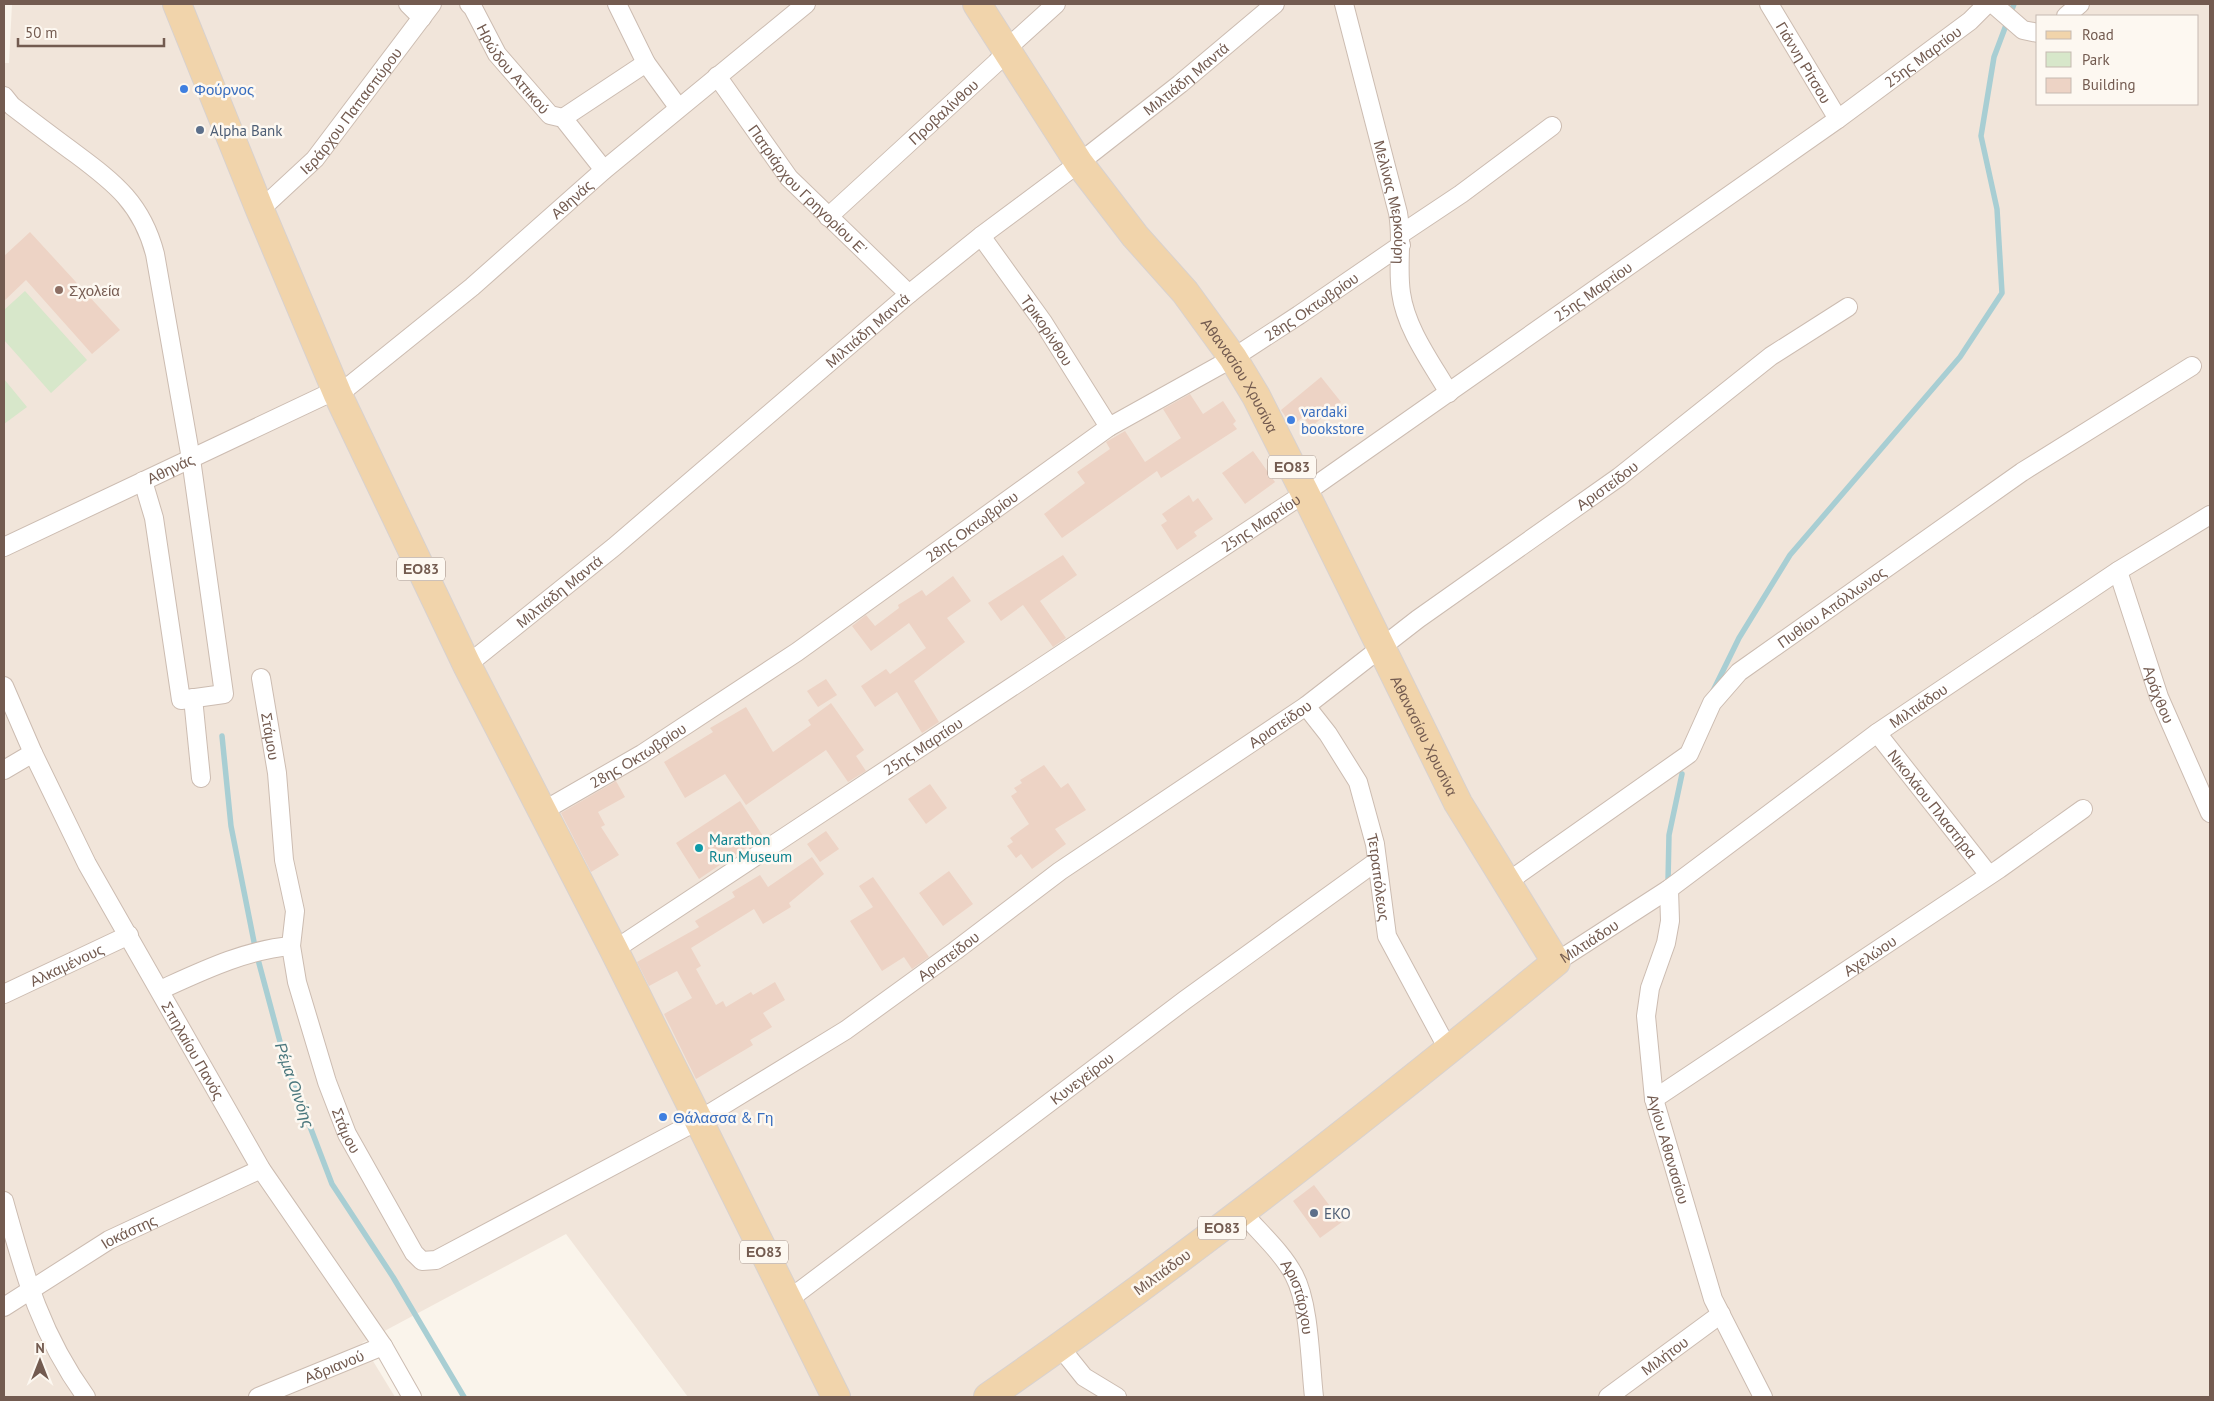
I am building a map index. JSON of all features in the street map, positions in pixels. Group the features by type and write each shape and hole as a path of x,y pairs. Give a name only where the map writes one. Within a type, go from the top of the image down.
{"main road":[{"name":"ΕΟ83","path":"177,4 260,210 337,392 467,665 544,811 836,1397"},
{"name":"Αθανασίου Χρυσίνα","path":"976,4 1080,163 1130,231 1191,300 1233,358 1256,396 1458,803 1556,962"},
{"name":"Μιλτιάδου","path":"988,1397 1060,1347 1242,1212 1449,1051 1556,962"}],"street":[{"path":"408,4 422,18"},
{"name":"Ιεράρχου Παπασπύρου","path":"260,210 315,158 432,4"},
{"name":"Ηρώδου Αττικού","path":"469,4 474,8 497,54 550,115 563,118 604,170"},
{"path":"616,4 646,63 678,108"},
{"name":"Αθηνάς","path":"4,547 337,392 472,287 604,170 806,4"},
{"name":"Προβαλίνθου","path":"828,217 996,63 1006,50 1056,4"},
{"name":"Μιλτιάδη Μαντά","path":"467,665 614,547 909,294 981,236 1080,163 1180,84 1275,4"},
{"name":"Μελίνας Μερκούρη","path":"1344,4 1398,213 1401,239 1400,283 1404,308 1412,328 1449,393"},
{"name":"Γιάννη Ρίτσου","path":"1769,4 1838,119"},
{"name":"25ης Μαρτίου","path":"614,950 1305,493 1838,119 1970,21 1987,4"},
{"path":"1993,4 2023,30 2036,33"},
{"path":"2067,15 2080,4"},
{"path":"563,118 646,63"},
{"name":"Πατριάρχου Γρηγορίου Ε'","path":"717,76 789,178 909,294"},
{"path":"4,96 12,106 112,182 131,202 143,222 154,254 191,459 224,694 181,700 154,518 143,481"},
{"name":"28ης Οκτωβρίου","path":"544,811 642,754 797,652 1109,427 1233,358 1299,315 1552,126"},
{"name":"Τρικορίνθου","path":"981,236 1043,322 1109,427"},
{"name":"Αριστείδου","path":"699,1120 846,1030 955,951 1060,871 1306,706 1425,614 1619,477 1771,356 1848,307"},
{"name":"Πυθίου Απόλλωνος","path":"1506,883 1689,754 1712,702 1739,672 2022,472 2192,366"},
{"name":"Μιλτιάδου","path":"1556,962 1669,889 1877,733 2118,571 2210,515"},
{"name":"Αράχθου","path":"2118,571 2159,697 2210,813"},
{"name":"Στάμου","path":"260,678 277,773 284,860 295,911 291,946 297,982 327,1082 347,1134 414,1253 422,1261 436,1260 699,1120"},
{"name":"Σπηλαίου Πανός","path":"4,686 33,753 87,864 129,935 260,1169 383,1346 412,1397"},
{"path":"193,698 201,778"},
{"name":"Τετραπόλεως","path":"1306,706 1328,734 1358,782 1371,825 1378,861 1387,936 1449,1051"},
{"name":"Νικολάου Πλαστήρα","path":"1877,733 1989,875"},
{"path":"4,770 33,753"},
{"name":"Αχελώου","path":"1654,1099 1989,875 2083,809"},
{"name":"Κυνεγείρου","path":"788,1300 1185,1000 1378,861"},
{"name":"Αγίου Αθανασίου","path":"1669,889 1670,922 1666,943 1650,988 1646,1016 1654,1099 1714,1298 1763,1397"},
{"name":"Αλκαμένους","path":"4,994 129,935"},
{"path":"160,990 241,956 266,949 291,946"},
{"name":"Ιοκάστης","path":"4,1307 109,1240 260,1169"},
{"path":"4,1201 29,1291 56,1351 86,1397"},
{"name":"Αριστάρχου","path":"1242,1212 1289,1266 1297,1280 1305,1309 1314,1397"},
{"name":"Μιλήτου","path":"1608,1397 1721,1314"},
{"name":"Αδριανού","path":"258,1397 383,1346"},
{"path":"1060,1347 1084,1377 1117,1397"}],"shaded area":[{"path":"12,4 2210,4 2210,1397 688,1397 566,1234 362,1343 395,1397 4,1397 4,63 9,63"}],"green space":[{"path":"25,291 87,360 51,393 4,340 4,310"},
{"path":"4,379 27,407 4,424"}],"building":[{"name":"Σχολεία","path":"30,232 120,330 92,354 26,280 4,301 4,256"},
{"path":"1321,377 1341,402 1311,427 1303,417 1292,426 1281,410"},
{"path":"1190,394 1203,414 1223,401 1236,421 1233,424 1237,429 1161,478 1157,471 1062,538 1044,514 1085,483 1077,472 1110,449 1106,442 1125,431 1145,462 1181,438 1163,409"},
{"path":"1253,451 1275,482 1245,504 1222,473"},
{"path":"1189,495 1193,502 1198,498 1213,519 1194,532 1197,536 1177,550 1161,525 1167,521 1162,514"},
{"path":"1063,555 1077,575 1040,601 1066,638 1053,647 1023,605 1001,621 988,603"},
{"path":"953,576 971,601 947,618 965,642 914,681 939,722 922,733 897,692 875,707 861,686 886,669 890,674 926,648 909,623 871,651 852,626 866,615 875,626 899,608 898,605 922,590 926,596"},
{"path":"826,679 837,695 818,707 807,691"},
{"path":"831,703 864,750 856,756 866,771 848,782 826,750 746,805 725,774 685,798 664,762 713,732 710,728 746,707 773,752 811,725 808,720"},
{"path":"1044,765 1061,788 1068,783 1086,810 1055,829 1066,844 1032,869 1021,854 1016,858 1007,846 1013,842 1010,838 1029,824 1011,796 1017,792 1014,788 1022,783 1020,780"},
{"path":"616,781 625,797 598,812 605,825 601,827 619,855 591,872 561,813"},
{"path":"930,784 947,808 926,824 908,799"},
{"path":"740,801 763,836 699,879 676,843"},
{"path":"826,831 839,849 820,862 807,844"},
{"path":"812,857 824,874 789,903 791,907 763,924 754,909 691,948 701,966 696,969 716,1005 723,1001 726,1007 751,992 753,995 775,982 785,1000 763,1013 772,1027 750,1040 753,1045 696,1079 664,1014 692,998 677,971 649,986 637,962 699,927 695,921 735,897 732,892 760,875 768,887"},
{"path":"949,871 973,904 943,926 919,893"},
{"path":"873,877 929,957 912,969 904,957 882,971 850,921 873,907 859,886"},
{"path":"1314,1185 1342,1222 1320,1238 1293,1201"}],"waterway":[{"path":"1713,691 1739,638 1790,555 1960,357 2002,293 1997,209 1981,136 1994,57 2014,4"},
{"name":"Ρέμα Οινόης","path":"222,736 231,826 256,952 286,1064 332,1184 393,1277 464,1397"},
{"path":"1668,882 1669,835 1682,774"}],"place":[{"name":"Φούρνος","path":"184,89"},
{"name":"Alpha Bank","path":"200,130"},
{"name":"Σχολεία","path":"59,290"},
{"name":"vardaki bookstore","path":"1291,420"},
{"name":"Marathon Run Museum","path":"699,848"},
{"name":"Θάλασσα & Γη","path":"663,1117"},
{"name":"EKO","path":"1314,1213"}]}
